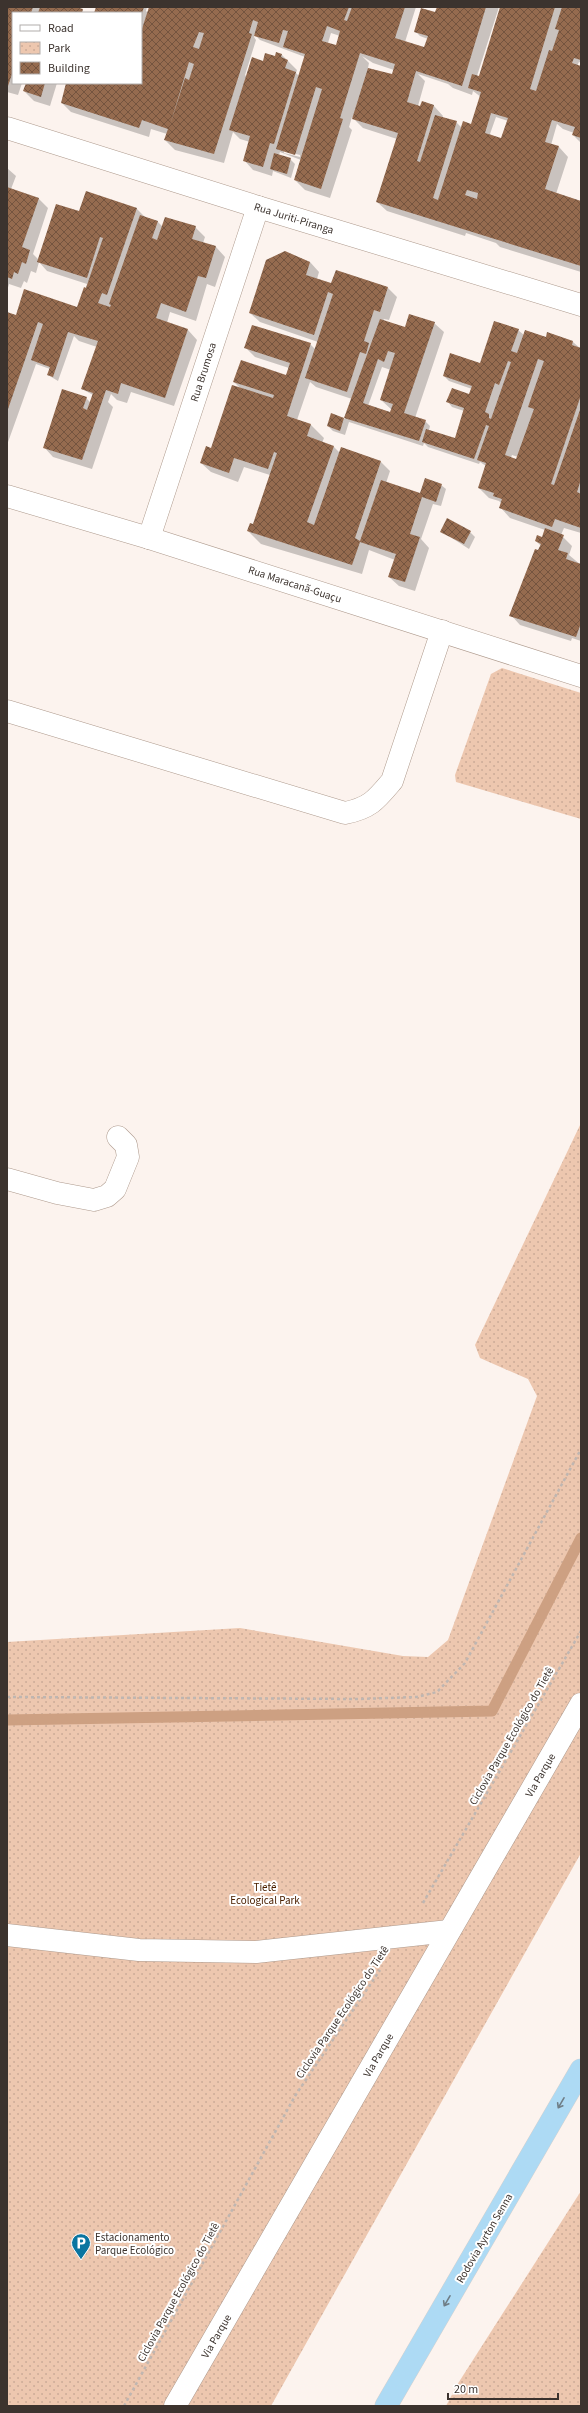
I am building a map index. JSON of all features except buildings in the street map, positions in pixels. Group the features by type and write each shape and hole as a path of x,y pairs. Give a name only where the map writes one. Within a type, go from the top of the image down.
{"highway":[{"name":"Rodovia Ayrton Senna","path":"386,2406 581,2070"}],"street":[{"name":"Rua Juriti-Piranga","path":"7,128 258,207 581,304"},
{"name":"Rua Brumosa","path":"149,538 258,207"},
{"name":"Rua Maracanã-Guaçu","path":"7,496 149,538 581,676"},
{"path":"7,711 345,813 364,809 379,796 392,781 442,631"},
{"path":"7,1179 56,1193 94,1200 107,1196 115,1189 128,1157 126,1145 118,1137"},
{"name":"Via Parque","path":"175,2406 581,1704"},
{"path":"7,1935 139,1950 256,1952 449,1931"}],"path":[{"path":"7,1697 358,1699 417,1697 437,1692 465,1663 581,1449"},
{"name":"Ciclovia Parque Ecológico do Tietê","path":"124,2406 295,2096 404,1935 581,1630"}],"green space":[{"path":"502,668 581,693 581,819 456,782 455,775 491,674"},
{"name":"Tietê Ecological Park","path":"581,1123 581,1853 271,2406 7,2406 7,1642 240,1628 403,1656 428,1657 448,1640 537,1396 528,1379 480,1358 475,1345"},
{"path":"581,2191 581,2406 446,2406 457,2385"}],"waterway":[{"path":"7,1720 492,1711 581,1538"}],"place":[{"name":"Estacionamento Parque Ecológico","path":"81,2260"}]}
